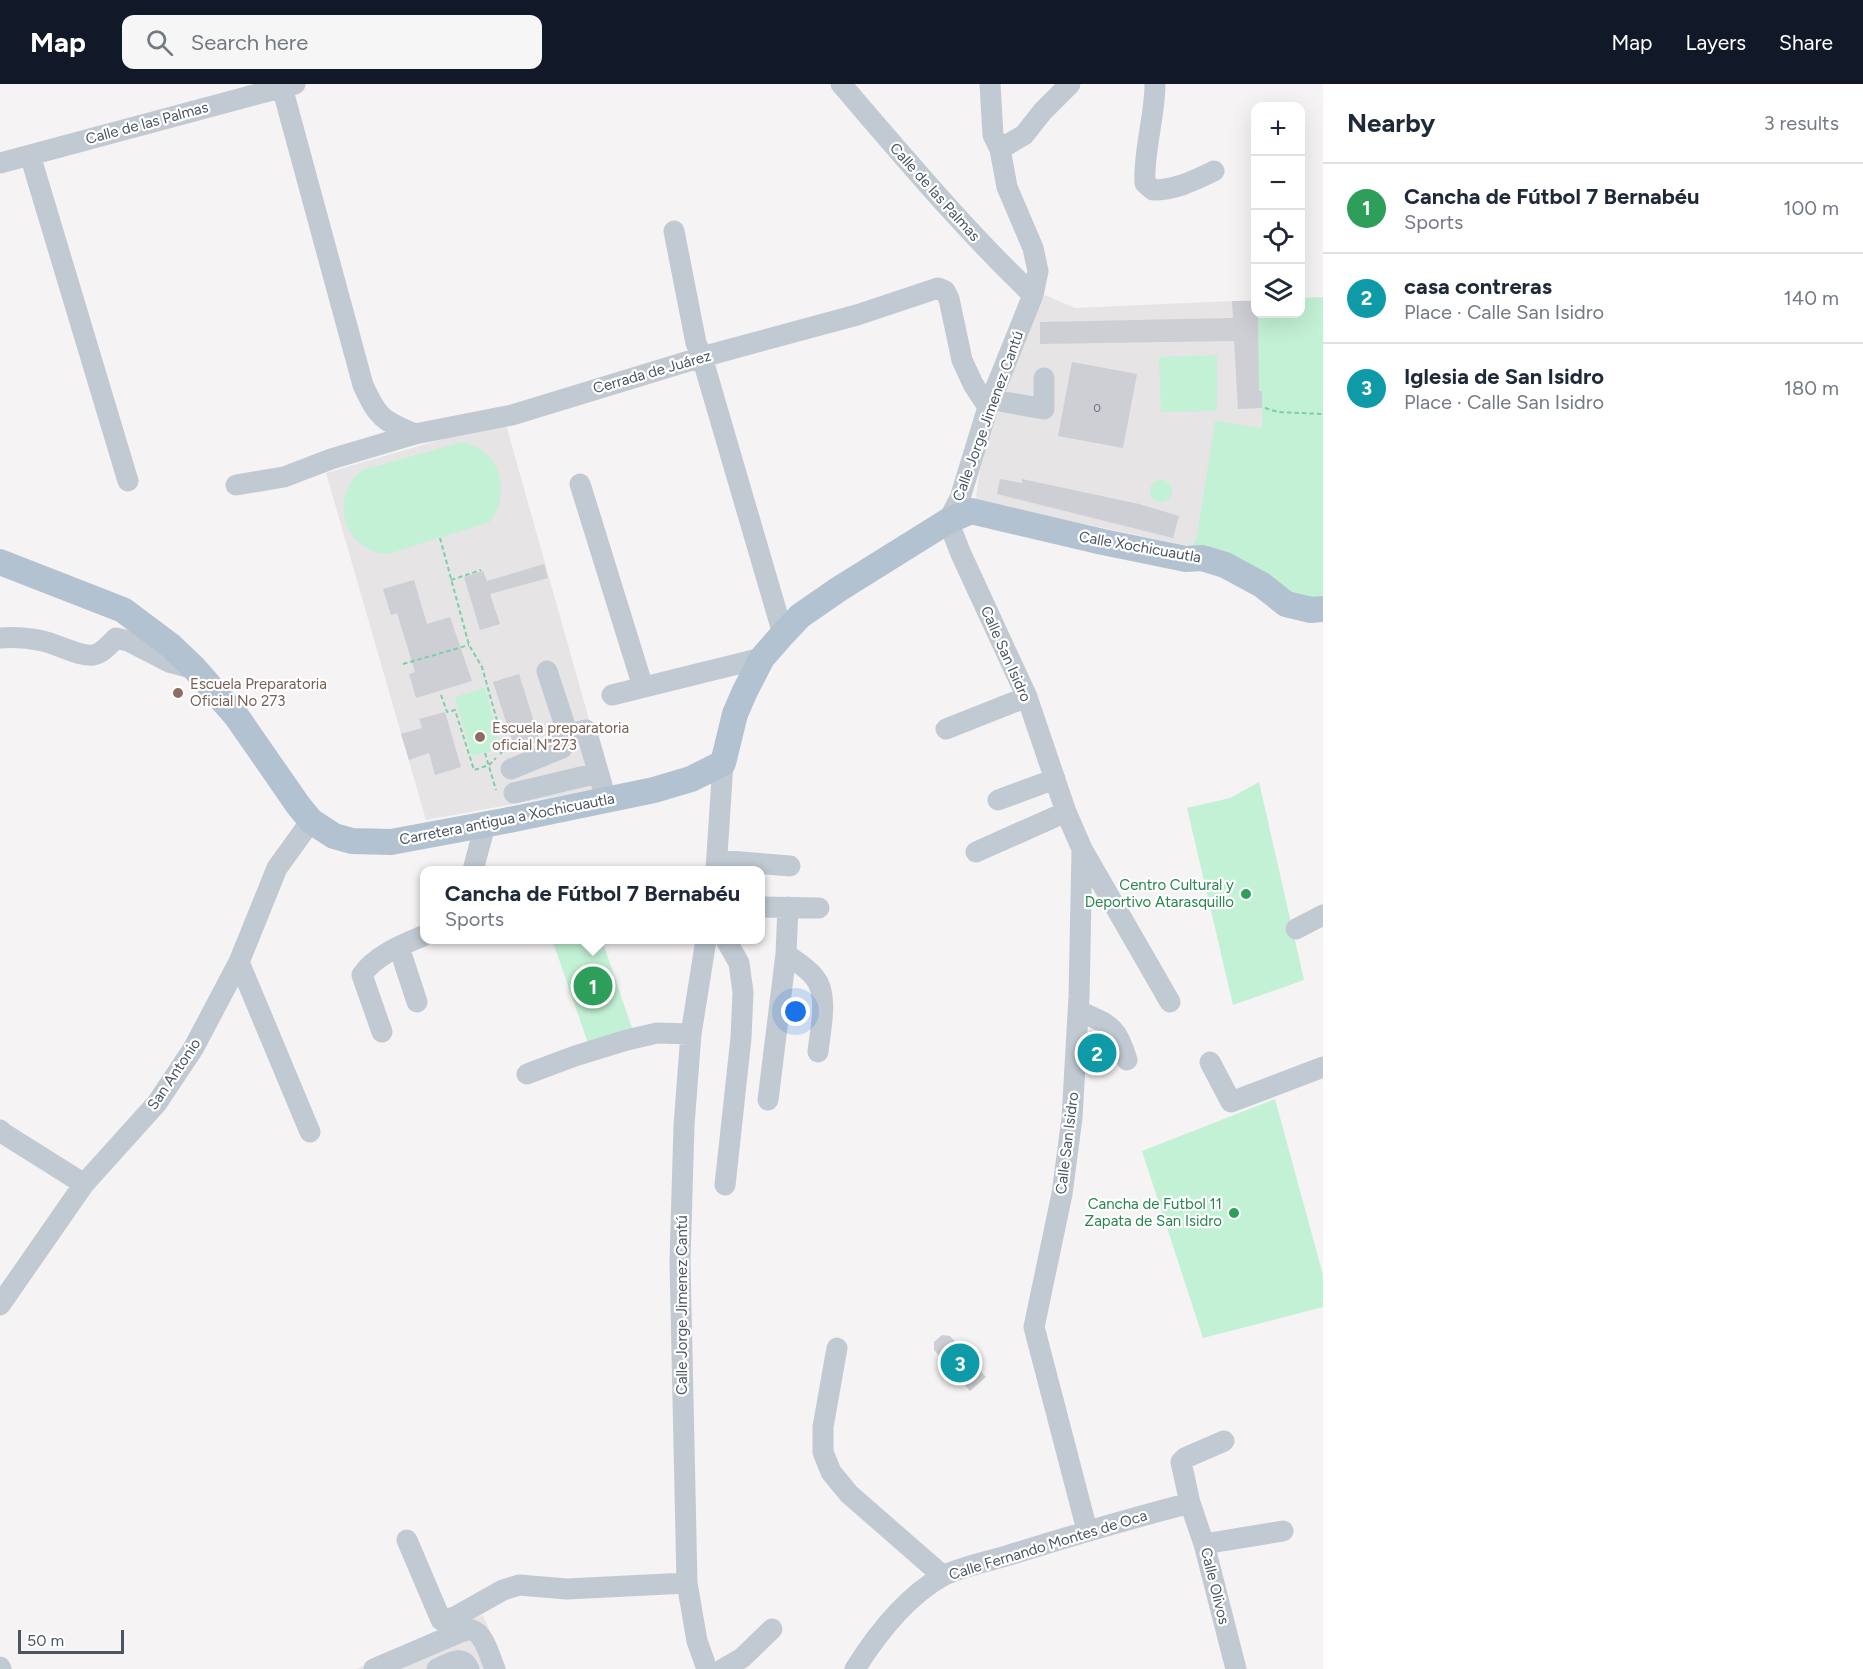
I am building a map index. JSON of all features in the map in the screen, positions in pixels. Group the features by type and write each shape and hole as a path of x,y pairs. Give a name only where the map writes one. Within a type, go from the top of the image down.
{"main road":[{"name":"Calle Xochicuautla","path":"948,521 971,512 1186,559 1202,558 1226,565 1262,585 1286,604 1311,610 1323,609"},
{"path":"723,763 735,714 762,658 783,633 800,616 839,589 948,521"},
{"name":"Carretera antigua a Xochicuautla","path":"0,562 123,610 171,646 195,669 237,717 298,806 311,821 334,836 352,841 390,842 485,825 654,790 692,778 723,763"}],"street":[{"name":"Calle de las Palmas","path":"841,84 950,210 993,257 1033,295"},
{"name":"Calle Jorge Jimenez Cantú","path":"948,521 960,498 989,403 1033,295 1038,271 1033,248 1006,187 1000,149 993,135 990,84"},
{"path":"1000,149 1024,135 1043,111 1070,84"},
{"path":"1155,84 1144,173 1145,183 1153,190 1166,190 1214,171"},
{"name":"Calle de las Palmas","path":"0,163 288,86"},
{"path":"288,86 363,385 373,407 389,423 415,435"},
{"path":"30,155 128,481"},
{"path":"674,231 696,343 783,633"},
{"name":"Cerrada de Juárez","path":"236,485 284,477 331,459 415,435 512,415 702,357 857,315 934,288 941,288 950,299 962,360 973,384 989,403"},
{"path":"989,403 999,401 1044,409 1044,378"},
{"path":"580,484 643,687"},
{"name":"Calle San Isidro","path":"948,521 1027,697 1066,812 1082,849 1078,1011 1072,1118 1062,1194 1034,1327 1087,1530"},
{"path":"0,638 43,640 94,655 104,650 116,639 128,641 169,662 195,669"},
{"path":"612,695 762,658"},
{"path":"547,671 568,735"},
{"path":"946,729 1027,697"},
{"path":"511,769 562,748 559,737 586,730 606,799"},
{"path":"723,763 716,865 790,866"},
{"path":"505,793 598,773"},
{"path":"998,800 1055,779"},
{"path":"976,852 1066,812"},
{"name":"San Antonio","path":"0,1305 84,1184 157,1103 193,1049 239,962 277,868 311,821"},
{"path":"474,866 485,825"},
{"path":"1082,849 1170,1002"},
{"path":"765,907 819,908"},
{"path":"768,1100 786,954 788,907"},
{"path":"1296,929 1323,915"},
{"path":"382,1032 362,975 367,968 399,947 420,937"},
{"name":"Calle Jorge Jimenez Cantú","path":"705,944 691,1034 684,1125 680,1261 687,1583 697,1641 707,1669"},
{"path":"725,1185 741,1038 743,992 739,963 729,944"},
{"path":"399,947 417,1002"},
{"path":"786,954 813,975 820,985 823,998 818,1052"},
{"path":"239,962 310,1132"},
{"path":"1078,1011 1112,1027 1122,1041 1127,1060"},
{"path":"527,1074 627,1040 657,1033 691,1034"},
{"path":"1210,1062 1231,1102 1323,1067"},
{"path":"0,1130 84,1184"},
{"path":"837,1348 823,1427 823,1452 831,1472 849,1494 943,1576"},
{"path":"1190,1503 1181,1462 1185,1458 1224,1442"},
{"name":"Calle Fernando Montes de Oca","path":"855,1669 874,1640 913,1597 943,1576 1087,1530 1190,1503"},
{"name":"Calle Olivos","path":"1190,1503 1204,1544 1236,1669"},
{"path":"1204,1544 1283,1531"},
{"path":"407,1540 441,1620 455,1617 502,1590 519,1585 567,1589 687,1583"},
{"path":"723,1669 741,1658 772,1629"},
{"path":"374,1669 458,1632 469,1630 475,1631 482,1638 495,1669"},
{"path":"437,1669 454,1660 461,1660 467,1664 469,1669"}],"path":[{"path":"1265,408 1278,412 1323,414"},
{"path":"440,538 469,645 482,667 505,749 489,765 474,770 455,710 447,712 441,695"},
{"path":"451,580 481,570"},
{"path":"403,664 469,645"},
{"path":"485,753 505,793"}],"shaded area":[{"path":"1045,295 1075,308 1251,300 1251,318 1300,318 1323,595 1217,552 1010,508 975,503 980,469 1002,394"},
{"name":"Escuela preparatoria oficial N\"273","path":"505,421 608,787 426,820 326,473"},
{"path":"483,1615 506,1669 356,1669"}],"green space":[{"path":"1323,297 1323,595 1312,600 1296,596 1192,547 1197,536 1215,421 1262,428 1262,392 1237,392 1237,382 1259,380 1258,318 1305,318 1305,298"},
{"path":"1217,355 1217,411 1161,412 1159,357"},
{"path":"463,442 473,445 488,456 498,472 500,501 489,522 388,554 373,551 356,540 349,531 344,509 348,487 354,478 363,470"},
{"path":"1161,480 1169,483 1172,491 1169,499 1161,502 1153,499 1150,491 1153,483"},
{"path":"485,688 501,748 472,756 455,697"},
{"name":"Centro Cultural y Deportivo Atarasquillo","path":"1259,782 1304,980 1233,1005 1187,808 1230,798"},
{"path":"554,944 603,944 633,1031 589,1046"},
{"name":"Cancha de Futbol 11 Zapata de San Isidro","path":"1275,1099 1323,1275 1323,1307 1203,1338 1142,1151"}],"building":[{"path":"1232,301 1251,301 1251,318 1258,318 1259,391 1262,391 1262,408 1238,409 1234,341 1040,344 1040,322 1233,318"},
{"path":"1072,362 1137,374 1123,448 1058,436"},
{"path":"1000,479 1022,483 1022,479 1139,504 1179,516 1173,538 997,494"},
{"path":"544,564 548,578 490,594 500,624 480,630 464,577 483,571 487,581"},
{"path":"414,580 427,624 450,617 472,681 416,698 409,674 415,672 397,613 391,615 383,589"},
{"path":"519,674 540,741 515,749 493,682"},
{"path":"445,712 461,767 435,775 429,753 409,760 401,734 422,728 419,719"},
{"path":"1090,1030 1099,1035 1114,1061 1096,1073 1088,1061"},
{"path":"942,1335 950,1336 986,1377 970,1391 934,1350 934,1342"}],"place":[{"name":"Escuela Preparatoria Oficial No 273","path":"178,693"},
{"name":"Escuela preparatoria oficial N\"273","path":"480,737"},
{"name":"Centro Cultural y Deportivo Atarasquillo","path":"1246,894"},
{"name":"Cancha de Fútbol 7 Bernabéu","path":"593,986"},
{"name":"casa contreras","path":"1097,1053"},
{"name":"Cancha de Futbol 11 Zapata de San Isidro","path":"1234,1213"},
{"name":"Iglesia de San Isidro","path":"960,1363"}]}
